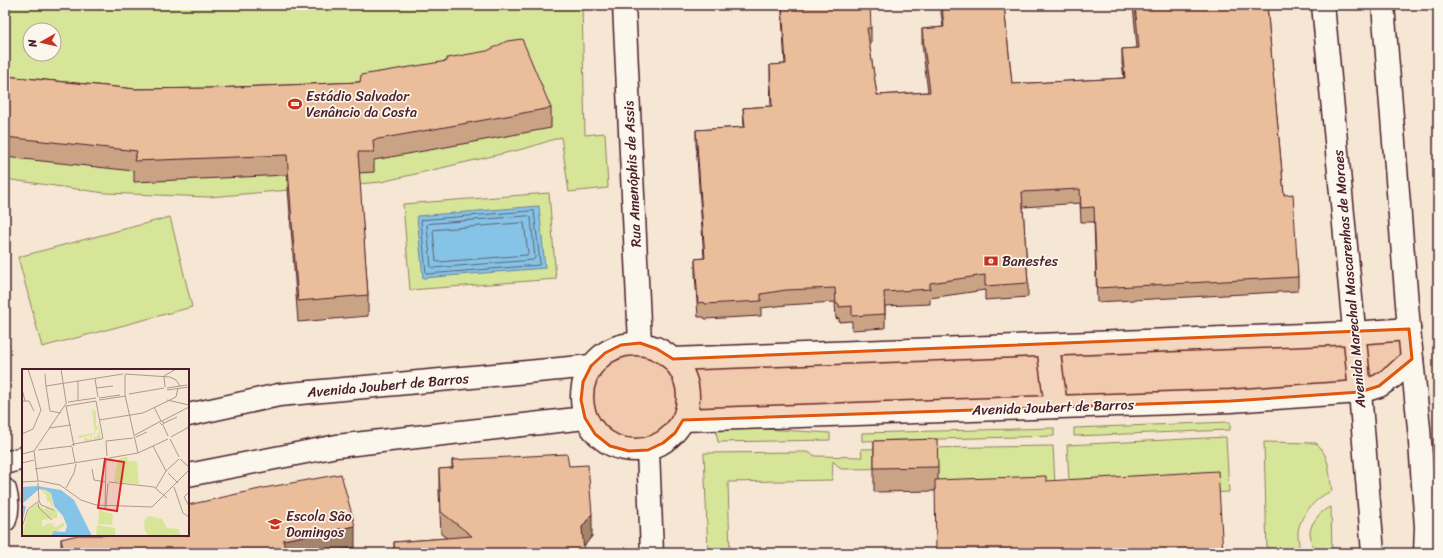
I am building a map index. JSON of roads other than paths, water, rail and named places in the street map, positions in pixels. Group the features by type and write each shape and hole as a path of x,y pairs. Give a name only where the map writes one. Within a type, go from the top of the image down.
{"street":[{"name":"Rua Amenóphis de Assis","path":"624,5 640,344"},
{"name":"Avenida Marechal Mascarenhas de Moraes","path":"1323,5 1360,392 1373,553"},
{"path":"1383,5 1409,329 1419,428 1426,527 1426,553"},
{"path":"673,359 1354,333 1409,329"},
{"path":"640,344 658,349 673,359 682,372 688,388 688,404 683,420 675,433 663,443 648,450 629,451 610,446 595,434 585,418 581,400 583,382 590,366 604,353 622,345 640,344"},
{"path":"1048,345 1056,407"},
{"name":"Avenida Joubert de Barros","path":"683,420 1231,401 1360,392 1379,386 1394,376 1412,359"},
{"name":"Avenida Joubert de Barros","path":"189,415 278,395 590,366"},
{"path":"189,475 337,446 585,418"},
{"path":"648,450 652,553"},
{"path":"5,463 22,458"},
{"path":"5,490 12,515"}],"water":[{"path":"539,206 545,268 423,278 417,216"}],"place":[{"name":"Estádio Salvador Venâncio da Costa","path":"295,104"},
{"name":"Banestes","path":"991,261"},
{"name":"Escola São Domingos","path":"275,524"}]}
